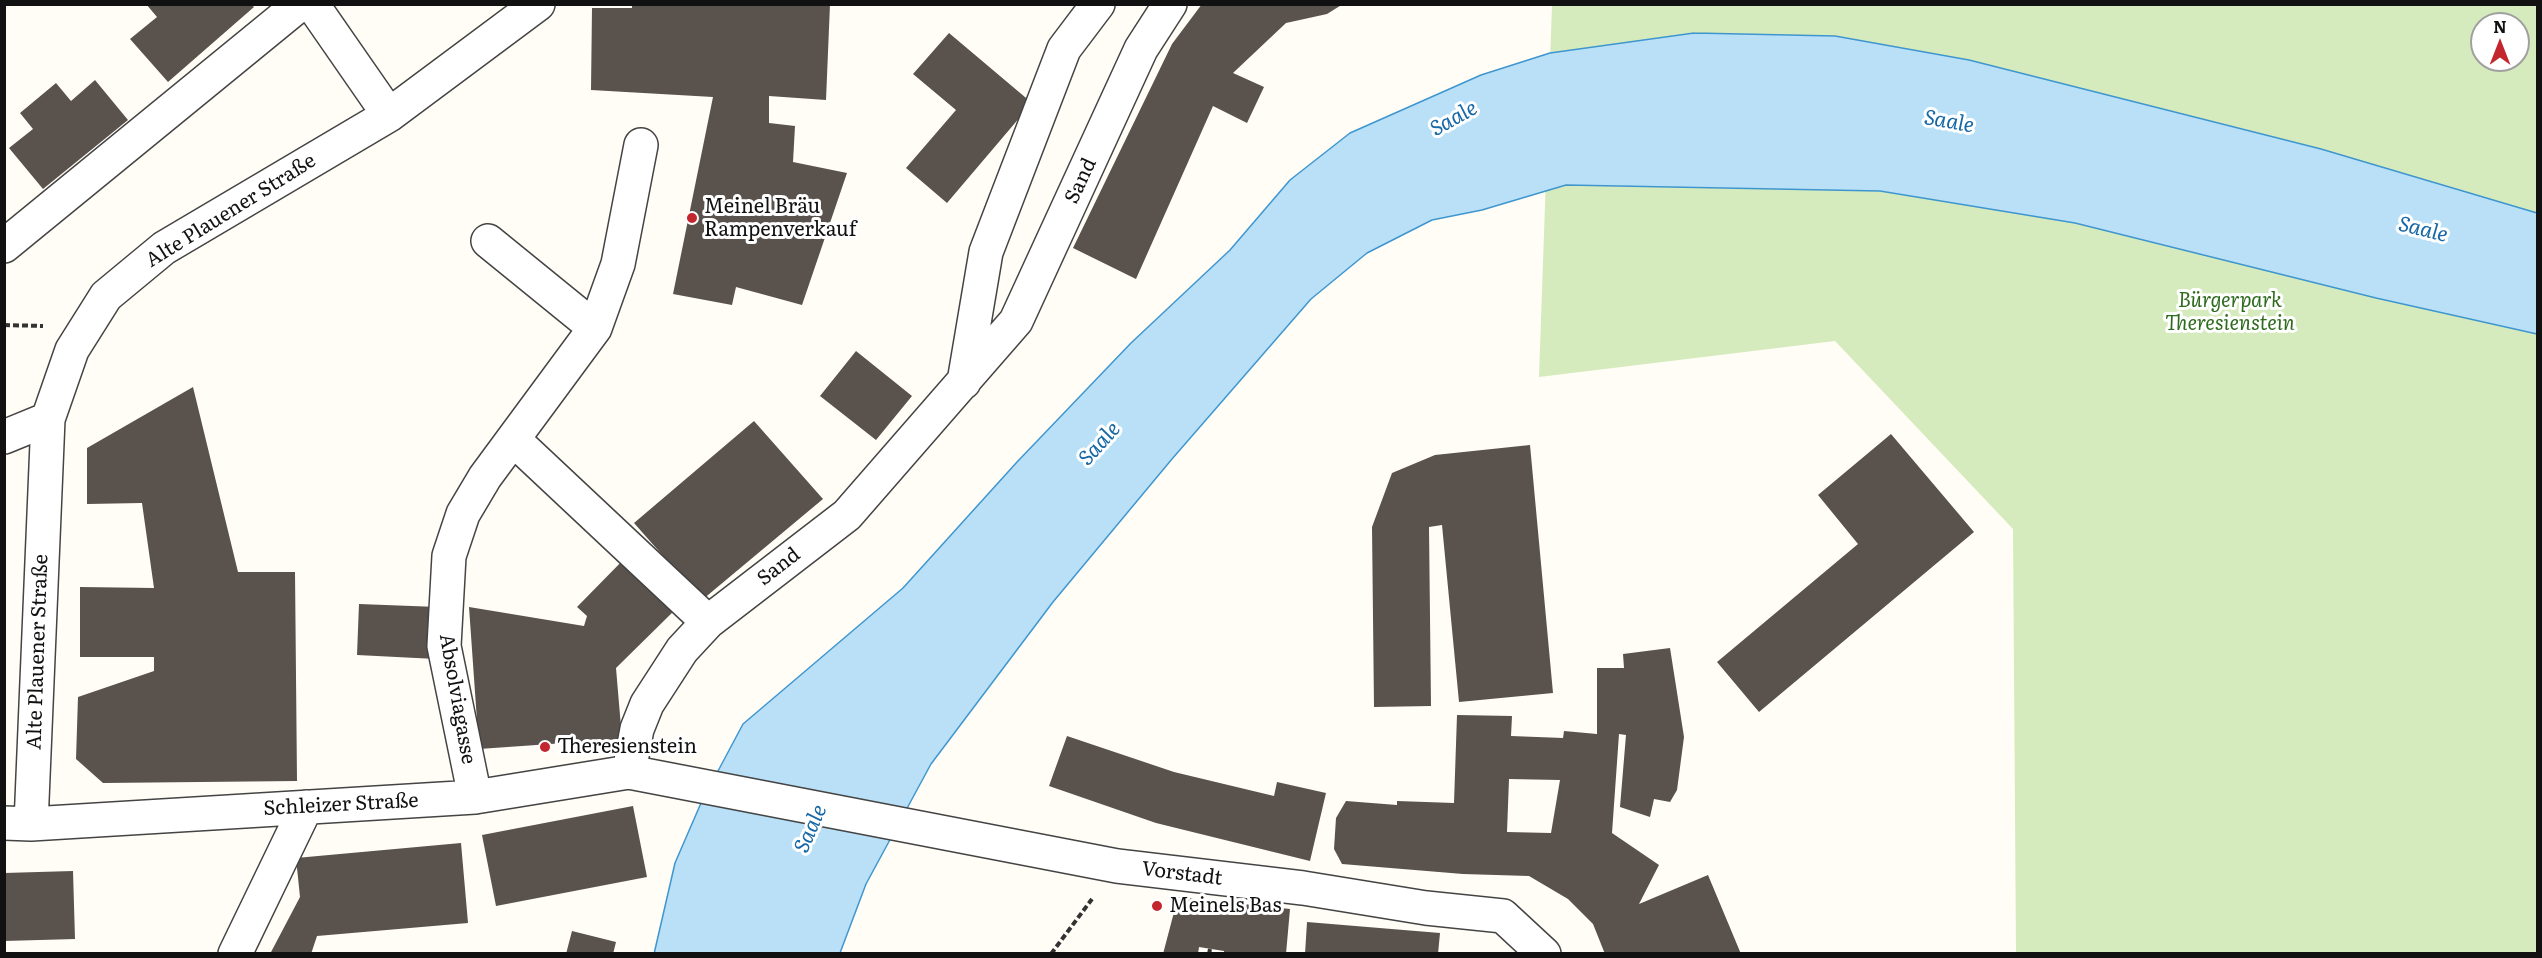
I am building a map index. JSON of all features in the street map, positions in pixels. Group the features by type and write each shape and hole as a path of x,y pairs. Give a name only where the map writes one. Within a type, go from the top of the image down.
{"street":[{"path":"4,246 300,4"},
{"path":"312,4 389,115"},
{"name":"Alte Plauener Straße","path":"18,824 48,419 72,350 106,296 164,248 389,115 538,4"},
{"path":"964,382 986,252 1064,49 1098,4"},
{"name":"Sand","path":"628,772 637,729 647,704 663,676 708,622 847,515 1016,321 1141,49 1170,4"},
{"name":"Absolviagasse","path":"475,797 444,646 449,556 463,513 485,477 595,327 618,264 640,145"},
{"path":"488,241 595,327"},
{"path":"4,437 48,419"},
{"path":"514,440 708,622"},
{"name":"Schleizer Straße","path":"18,824 475,797 628,772 674,779"},
{"name":"Vorstadt","path":"674,779 950,836 1117,866 1304,888 1426,908 1503,916 1545,954"},
{"path":"235,954 306,807"}],"path":[{"path":"1051,954 1117,866"}],"green space":[{"name":"Bürgerpark Theresienstein","path":"1552,5 2537,5 2537,953 2016,953 2013,529 1835,341 1539,377"}],"water":[{"name":"Saale","path":"1694,33 1835,36 1969,60 2321,149 2537,213 2537,334 2376,298 2075,223 1880,191 1566,185 1482,210 1432,220 1367,253 1311,299 1172,459 1053,602 931,764 866,884 840,953 654,954 675,863 701,803 743,724 903,588 1017,462 1131,343 1230,250 1290,180 1350,133 1481,75 1550,53"}],"building":[{"path":"146,4 251,4 254,7 168,82 130,39 157,17"},
{"path":"632,4 830,4 826,100 769,96 769,123 795,126 793,162 847,173 802,305 736,287 732,305 673,294 713,97 591,90 592,8 632,8"},
{"path":"1202,4 1343,4 1327,14 1286,23 1233,73 1264,87 1247,123 1213,106 1136,279 1073,248 1172,44"},
{"path":"949,33 1032,103 947,203 906,168 956,110 913,74"},
{"path":"95,80 128,120 43,189 9,148 33,129 20,113 56,83 71,101"},
{"path":"856,351 912,396 876,440 820,396"},
{"path":"193,387 238,572 295,572 297,781 103,783 76,759 78,697 154,671 154,657 80,657 80,587 154,588 142,503 87,504 87,448"},
{"path":"754,421 823,499 702,600 634,523"},
{"path":"1891,434 1974,532 1759,712 1717,662 1858,544 1818,495"},
{"path":"1530,445 1553,693 1459,702 1442,525 1429,527 1431,706 1374,707 1372,527 1392,473 1435,455"},
{"path":"629,554 681,604 616,668 622,739 479,749 469,607 584,626 587,616 577,607"},
{"path":"359,604 438,607 436,659 357,655"},
{"path":"1670,648 1684,737 1677,790 1670,802 1654,799 1650,817 1620,807 1626,735 1619,734 1612,833 1659,865 1639,904 1708,875 1741,954 1605,954 1593,924 1568,899 1529,876 1463,874 1342,864 1334,849 1336,818 1346,801 1397,805 1397,801 1454,803 1457,715 1512,716 1511,736 1563,738 1564,731 1597,734 1597,668 1624,668 1623,654","holes":["1509,779 1560,780 1551,833 1507,832"]},
{"path":"1067,736 1174,772 1274,796 1277,782 1326,793 1310,861 1156,823 1049,786"},
{"path":"633,806 647,877 496,906 482,835"},
{"path":"461,843 468,923 317,936 311,954 270,954 300,897 296,858"},
{"path":"73,871 75,939 4,941 4,873"},
{"path":"1178,897 1290,909 1286,954 1224,954 1224,951 1199,947 1198,954 1163,954"},
{"path":"1307,922 1440,933 1438,954 1305,954"},
{"path":"572,931 616,942 613,954 566,954"}],"place":[{"name":"Meinel Bräu Rampenverkauf","path":"692,218"},
{"name":"Theresienstein","path":"545,747"},
{"name":"Meinels Bas","path":"1157,906"}]}
